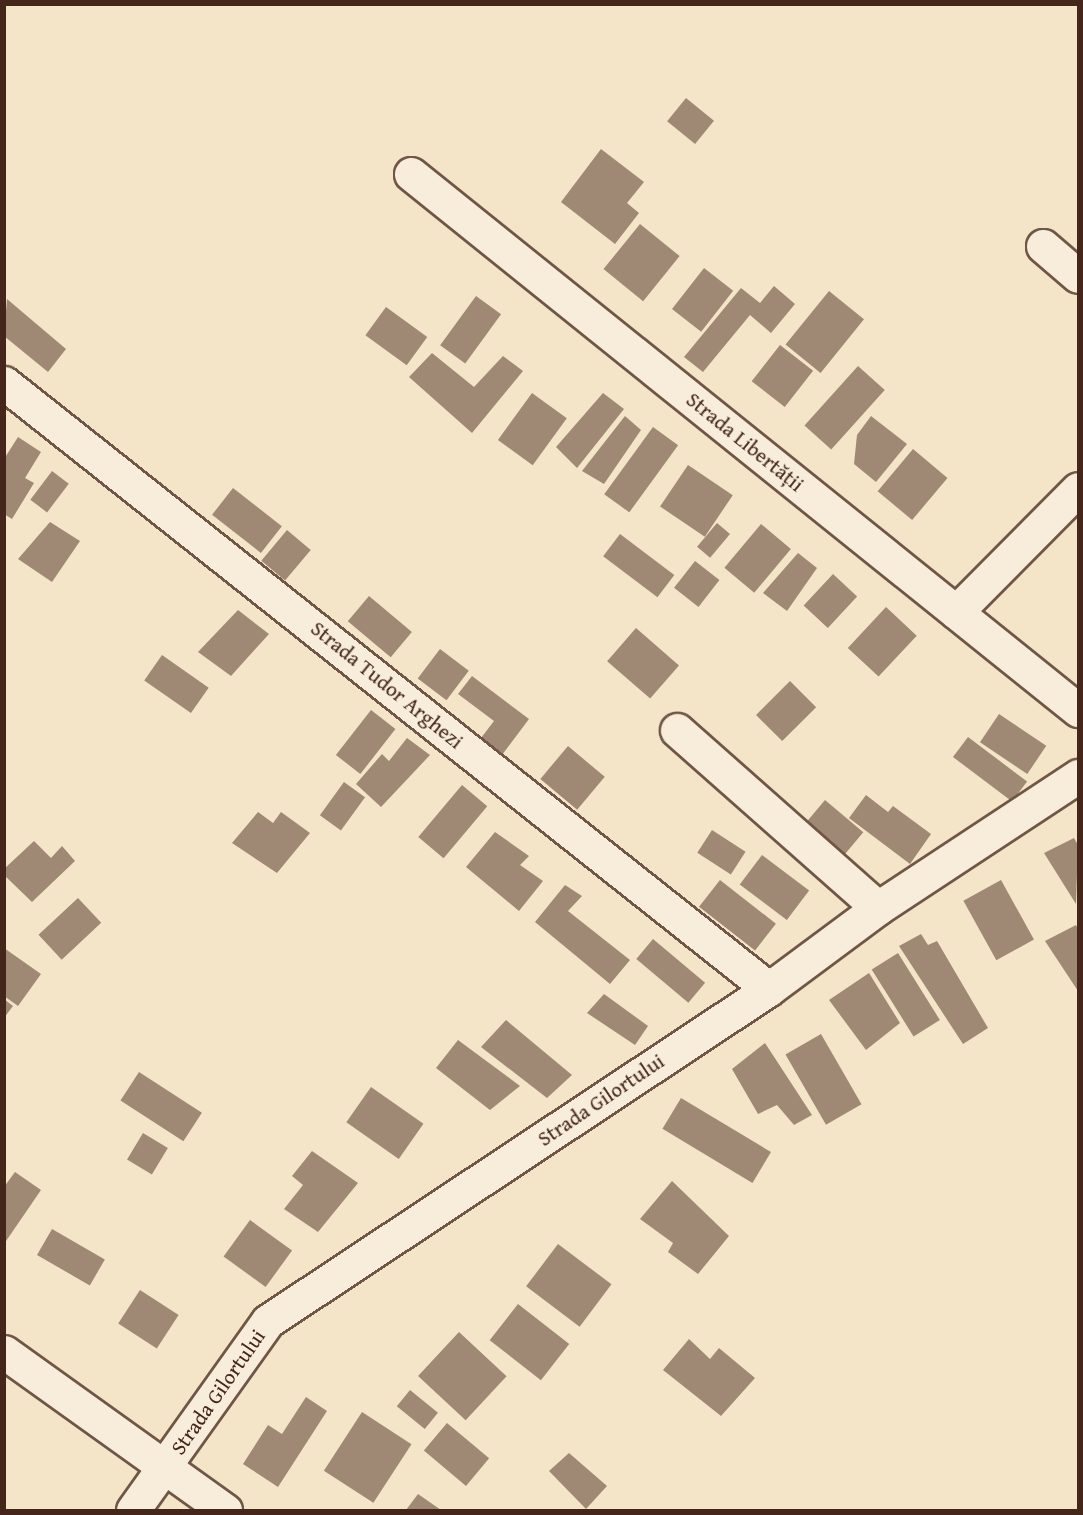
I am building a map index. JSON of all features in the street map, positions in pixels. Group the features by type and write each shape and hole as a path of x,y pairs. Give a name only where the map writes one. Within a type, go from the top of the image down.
{"street":[{"name":"Strada Libertății","path":"411,174 1078,711"},
{"path":"1043,246 1078,276"},
{"name":"Strada Tudor Arghezi","path":"4,383 769,989"},
{"path":"956,612 1078,489"},
{"path":"677,730 878,908"},
{"name":"Strada Gilortului","path":"133,1510 166,1467 268,1321 769,989 878,908 1078,776"},
{"path":"4,1352 225,1510"}],"building":[{"path":"686,98 714,121 695,144 667,121"},
{"path":"601,149 644,182 627,203 639,213 615,244 561,202"},
{"path":"640,224 680,256 643,301 603,269"},
{"path":"704,268 733,291 701,332 672,309"},
{"path":"774,286 795,304 771,333 750,315 703,372 684,357 741,288 760,303"},
{"path":"829,291 864,319 821,373 786,345"},
{"path":"476,296 501,314 465,364 440,345"},
{"path":"7,299 66,349 48,372 4,336"},
{"path":"386,307 427,337 407,365 365,335"},
{"path":"780,345 813,371 785,407 752,381"},
{"path":"432,353 474,387 503,356 523,371 472,433 409,377"},
{"path":"858,366 885,390 831,450 804,425"},
{"path":"532,393 567,418 533,465 498,440"},
{"path":"603,393 624,409 577,468 556,447"},
{"path":"625,416 641,430 604,484 582,471"},
{"path":"871,416 907,444 876,482 854,464 857,435"},
{"path":"653,427 678,445 629,512 604,494"},
{"path":"18,437 41,452 25,478 34,483 12,519 4,514 4,459"},
{"path":"913,449 947,478 912,520 878,491"},
{"path":"688,465 733,495 705,537 660,506"},
{"path":"52,471 69,484 47,512 30,500"},
{"path":"233,488 282,526 261,553 212,515"},
{"path":"50,522 80,541 52,582 18,559"},
{"path":"717,523 730,534 710,558 697,547"},
{"path":"761,524 791,549 754,593 724,568"},
{"path":"287,530 311,550 285,581 261,561"},
{"path":"620,534 674,575 657,597 603,556"},
{"path":"798,553 817,568 787,611 763,593"},
{"path":"695,561 719,580 698,607 674,588"},
{"path":"833,574 857,597 828,628 804,605"},
{"path":"369,596 412,632 391,657 348,621"},
{"path":"886,607 917,636 879,677 848,648"},
{"path":"238,610 269,634 231,676 198,652"},
{"path":"636,628 679,665 650,699 607,661"},
{"path":"440,649 469,671 446,700 418,679"},
{"path":"162,655 209,688 191,713 144,680"},
{"path":"472,676 529,719 502,755 481,738 494,721 458,694"},
{"path":"790,681 816,707 782,741 756,715"},
{"path":"371,710 395,729 360,774 336,755"},
{"path":"999,714 1046,746 1027,774 980,742"},
{"path":"968,737 1027,782 1012,802 953,757"},
{"path":"407,738 430,755 381,807 356,784 382,754 389,761"},
{"path":"568,746 605,777 577,810 540,779"},
{"path":"344,782 365,797 341,830 320,815"},
{"path":"462,785 487,806 444,858 418,837"},
{"path":"866,795 888,812 893,806 931,834 910,864 849,818"},
{"path":"825,800 863,832 843,856 805,824"},
{"path":"258,812 273,823 281,812 310,833 277,873 232,843"},
{"path":"712,830 746,852 731,874 697,853"},
{"path":"495,832 529,856 520,865 543,881 519,911 466,867"},
{"path":"1074,838 1078,845 1076,904 1044,853"},
{"path":"34,841 51,858 62,846 75,861 32,902 4,875 4,869"},
{"path":"762,855 809,891 787,920 740,885"},
{"path":"720,880 776,924 755,951 699,907"},
{"path":"1001,880 1034,939 996,960 963,901"},
{"path":"565,885 582,896 568,911 630,960 610,984 535,922"},
{"path":"78,898 101,923 62,960 39,935"},
{"path":"1076,925 1078,929 1078,991 1045,941"},
{"path":"921,934 928,945 937,941 988,1028 963,1044 899,946"},
{"path":"653,939 705,983 688,1003 636,959"},
{"path":"4,948 41,974 18,1006 4,996"},
{"path":"898,953 940,1020 914,1036 872,969"},
{"path":"869,973 900,1023 866,1050 829,1000"},
{"path":"604,994 648,1026 635,1045 587,1013"},
{"path":"4,999 13,1006 4,1018"},
{"path":"506,1020 572,1075 547,1098 481,1047"},
{"path":"821,1034 861,1104 826,1125 785,1054"},
{"path":"458,1040 520,1086 490,1110 436,1068"},
{"path":"765,1043 812,1115 794,1125 777,1105 758,1114 732,1069"},
{"path":"139,1072 202,1113 183,1141 120,1101"},
{"path":"371,1087 423,1124 399,1159 346,1122"},
{"path":"681,1098 771,1152 752,1183 662,1129"},
{"path":"143,1133 168,1148 152,1175 127,1160"},
{"path":"312,1151 358,1183 318,1232 284,1209 303,1185 292,1176"},
{"path":"15,1172 41,1190 4,1244 4,1187"},
{"path":"672,1181 729,1236 698,1274 668,1252 673,1243 640,1219"},
{"path":"250,1220 292,1251 266,1287 224,1256"},
{"path":"52,1229 105,1260 90,1285 37,1255"},
{"path":"558,1244 612,1284 580,1327 526,1286"},
{"path":"140,1290 179,1315 157,1349 118,1324"},
{"path":"518,1304 569,1344 541,1380 490,1340"},
{"path":"459,1332 507,1376 466,1420 418,1376"},
{"path":"689,1339 710,1359 719,1348 755,1378 721,1416 663,1370"},
{"path":"410,1390 438,1413 425,1429 397,1406"},
{"path":"306,1397 327,1411 278,1487 243,1464 268,1425 282,1434"},
{"path":"362,1412 411,1444 373,1503 324,1471"},
{"path":"447,1423 489,1458 466,1486 424,1451"},
{"path":"569,1453 607,1486 586,1509 549,1471"},
{"path":"418,1494 441,1510 406,1510"}]}
